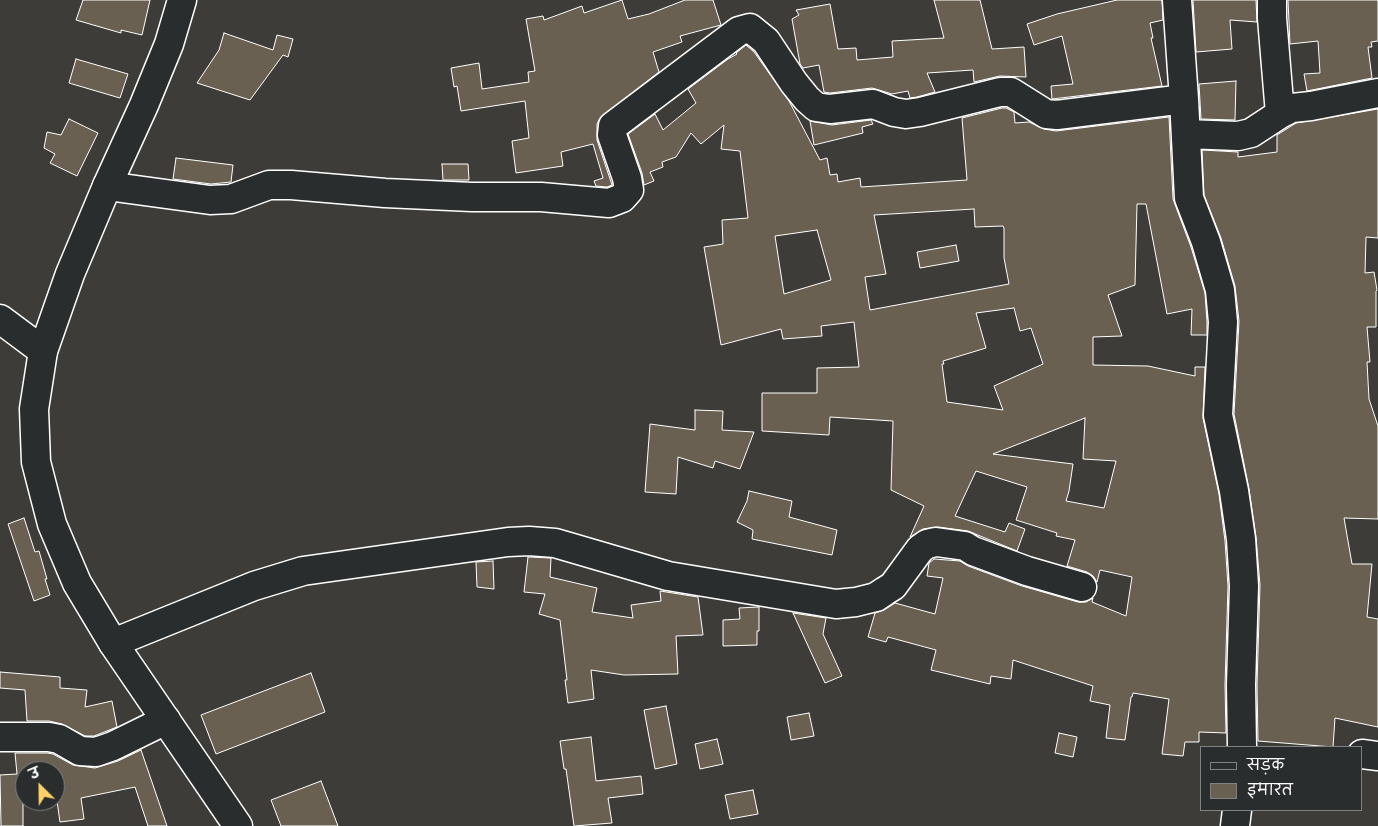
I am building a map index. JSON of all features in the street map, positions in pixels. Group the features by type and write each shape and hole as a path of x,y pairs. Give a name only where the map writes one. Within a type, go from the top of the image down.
{"main road":[{"path":"182,0 169,44 70,274 43,351 34,409 36,462 52,524 77,583 113,643 238,826"},
{"path":"1177,0 1189,198 1206,242 1220,290 1223,322 1218,415 1234,491 1241,539 1244,586 1241,685 1247,746"},
{"path":"1272,0 1280,114"},
{"path":"107,186 210,200 231,199 269,185 291,185 384,193 472,197 542,197 609,203 622,198 629,190 627,178 612,135 613,126 739,31 750,28 766,41 794,83 816,107 830,109 873,104 894,112 906,114 1000,92 1011,92 1046,114 1057,115 1184,99"},
{"path":"1186,134 1238,136 1251,133 1292,108 1311,106 1378,92"},
{"path":"0,319 43,351"},
{"path":"113,643 254,586 303,571 508,542 555,543 668,576 836,604 876,597 893,586 920,549 936,542 965,546 973,551 1027,571 1082,587"},
{"path":"0,737 49,737 59,739 80,751 96,752 113,746 166,720"},
{"path":"1363,754 1378,756"},
{"path":"1235,826 1237,811"}],"building":[{"path":"83,0 150,0 142,35 121,30 121,33 76,20"},
{"path":"622,0 628,19 649,14 685,0 713,0 721,25 680,36 682,42 653,52 659,72 600,118 597,124 597,140 612,185 607,187 596,186 594,181 603,178 593,144 561,152 563,166 516,173 512,141 529,138 525,101 461,111 457,86 454,87 451,68 479,63 482,89 529,82 528,72 535,71 526,19 543,16 544,20 582,6 584,13"},
{"path":"934,0 980,0 992,49 1024,47 1026,77 1000,76 974,82 973,70 927,73 935,92 910,98 908,91 892,94 872,88 824,92 819,65 803,68 800,64 792,19 799,15 796,10 830,4 838,49 856,48 857,60 893,57 892,41 944,38"},
{"path":"1117,0 1162,0 1163,20 1150,23 1153,38 1151,38 1162,86 1052,99 1051,86 1073,84 1062,36 1034,45 1027,24 1057,14"},
{"path":"1193,0 1256,0 1257,22 1230,20 1232,49 1196,52"},
{"path":"1288,0 1378,0 1378,41 1371,42 1372,47 1368,47 1372,78 1307,91 1304,74 1320,73 1318,41 1290,44"},
{"path":"224,33 273,50 277,35 293,39 288,57 283,55 250,100 197,83 219,50"},
{"path":"746,45 754,52 789,101 820,160 827,158 830,175 837,174 838,182 860,178 861,187 967,180 962,118 1002,108 1014,112 1015,123 1029,122 1044,129 1056,131 1169,117 1173,199 1191,247 1205,293 1207,335 1191,335 1192,309 1167,314 1146,204 1137,204 1135,285 1108,295 1122,336 1093,337 1093,365 1148,366 1195,376 1195,367 1205,367 1203,418 1219,494 1228,586 1225,685 1226,733 1199,732 1199,742 1185,742 1183,756 1162,754 1169,699 1133,693 1125,740 1106,738 1110,705 1090,701 1093,686 1013,660 1011,679 991,676 990,684 931,670 936,650 888,637 886,642 868,637 875,613 895,603 935,614 943,578 927,576 929,563 934,559 960,561 968,566 1022,586 1078,602 1086,602 1093,598 1092,602 1126,616 1132,577 1100,570 1097,582 1087,572 1067,566 1075,540 1056,536 1057,533 1016,520 1027,487 976,471 955,516 1005,532 1009,523 1025,529 1017,551 968,531 938,527 923,529 910,537 924,506 891,490 893,421 830,417 829,435 762,431 762,393 817,393 817,368 859,367 854,322 821,326 822,336 783,339 781,329 721,345 704,247 723,244 722,220 748,218 740,151 721,149 724,125 701,144 691,133 676,157 662,162 663,167 650,172 654,181 644,185 642,173 628,134 655,114 663,130 696,103 688,89","holes":["974,209 975,227 1003,226 1004,228 1004,258 1009,284 870,310 865,277 886,274 874,215","817,230 831,280 784,294 775,236","1014,308 1020,331 1031,328 1043,364 994,386 1003,410 947,402 943,361 986,348 976,313","1085,418 1083,459 1116,461 1104,508 1066,501 1073,464 993,454"]},
{"path":"76,59 128,74 120,98 69,83"},
{"path":"1236,81 1235,120 1201,119 1199,84"},
{"path":"1378,109 1378,238 1366,237 1365,273 1374,272 1377,290 1376,327 1367,327 1370,362 1367,362 1369,399 1378,426 1378,519 1344,518 1352,564 1372,564 1367,617 1378,619 1378,727 1335,718 1333,746 1258,741 1257,685 1260,585 1249,489 1234,414 1239,321 1235,286 1221,238 1204,195 1202,150 1238,152 1238,157 1277,152 1277,135 1296,123"},
{"path":"69,119 98,133 77,176 50,163 55,154 44,148 47,132 61,135"},
{"path":"871,120 873,124 862,127 863,133 814,145 810,121 832,125"},
{"path":"176,158 233,165 231,182 211,184 173,179"},
{"path":"442,164 468,164 469,180 443,180"},
{"path":"956,245 959,261 920,268 917,252"},
{"path":"695,410 723,411 722,430 754,432 740,469 715,461 713,468 678,457 676,494 645,492 650,424 695,430"},
{"path":"749,491 792,501 789,517 837,530 832,555 752,539 753,530 737,522 747,501"},
{"path":"24,518 35,552 39,551 50,595 34,601 8,524"},
{"path":"528,557 551,558 550,577 597,588 592,612 633,618 631,605 661,601 660,591 698,597 703,635 676,636 678,674 624,675 591,670 594,699 568,703 560,620 539,614 545,594 524,592"},
{"path":"493,561 494,589 477,587 476,562"},
{"path":"759,607 757,645 723,646 723,620 740,619 739,608"},
{"path":"793,613 826,618 823,634 842,676 825,683"},
{"path":"0,672 60,677 60,688 87,690 85,707 112,701 117,727 94,736 85,736 62,724 49,721 27,721 25,690 0,688"},
{"path":"311,673 325,712 216,754 201,715"},
{"path":"666,706 677,764 655,769 644,710"},
{"path":"809,713 814,736 791,740 787,717"},
{"path":"1059,733 1077,737 1073,757 1055,753"},
{"path":"591,737 596,781 641,776 643,794 608,798 612,823 574,826 560,741"},
{"path":"717,739 723,764 700,769 695,744"},
{"path":"141,750 167,826 148,826 135,787 81,798 84,819 60,822 58,811 65,811 65,761 16,761 15,753 53,754 73,765 95,768 118,761"},
{"path":"15,774 15,811 23,811 23,826 1,826 0,775"},
{"path":"321,781 338,826 281,826 271,800"},
{"path":"753,790 758,814 730,819 725,795"}]}
